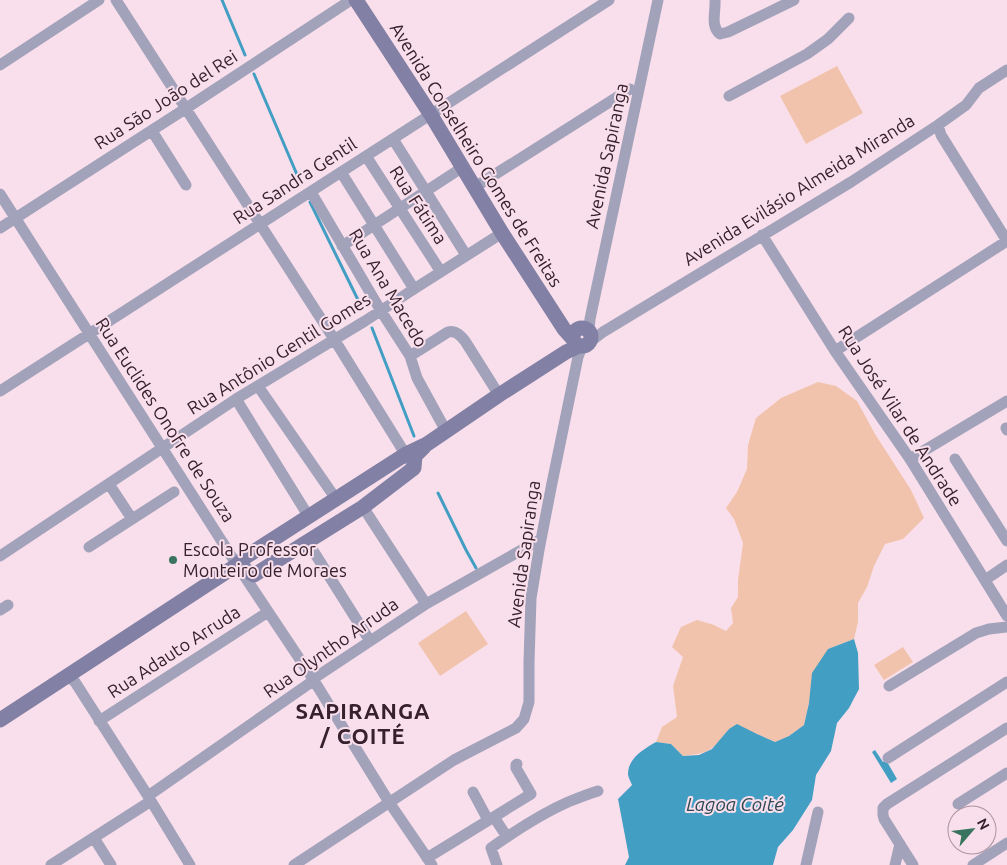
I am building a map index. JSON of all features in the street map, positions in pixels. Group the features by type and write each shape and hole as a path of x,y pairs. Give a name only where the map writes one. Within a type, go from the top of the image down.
{"street":[{"path":"0,65 99,0"},
{"path":"116,0 334,339 414,468"},
{"name":"Rua São João del Rei","path":"0,228 351,0"},
{"name":"Avenida Conselheiro Gomes de Freitas","path":"356,0 431,115 502,233 581,338"},
{"name":"Rua Sandra Gentil","path":"0,391 609,0"},
{"name":"Avenida Sapiranga","path":"294,865 454,760 516,728 524,719 529,702 528,662 531,598 541,539 581,338 658,0"},
{"path":"715,0 715,28 720,34 728,32 794,0"},
{"path":"729,96 808,54 828,39 849,18"},
{"name":"Avenida Evilásio Almeida Miranda","path":"0,720 237,565 247,556 406,454 427,444 581,338 851,182 966,105 979,88 1007,70"},
{"path":"475,187 630,88"},
{"path":"835,351 1007,241 941,135 938,125"},
{"path":"152,131 186,185"},
{"path":"393,139 466,256"},
{"name":"Rua Fátima","path":"366,156 441,272"},
{"path":"342,246 463,167"},
{"path":"341,172 414,289"},
{"name":"Rua Ana Macedo","path":"311,192 381,312 410,356 417,378 446,431"},
{"name":"Rua Euclides Onofre de Souza","path":"0,194 237,565 313,679 389,802 429,861"},
{"name":"Rua Antônio Gentil Gomes","path":"0,556 236,399 381,312 502,233"},
{"name":"Rua José Vilar de Andrade","path":"762,235 835,351 910,459 1007,616"},
{"path":"410,356 448,332 455,332 465,341 499,395"},
{"path":"258,386 336,499"},
{"path":"236,399 309,517"},
{"path":"910,459 1007,401"},
{"name":"Avenida Evilásio Almeida Miranda","path":"237,565 254,575 363,506 414,468 415,456 427,444"},
{"path":"955,460 1007,542"},
{"path":"109,484 132,519"},
{"path":"89,547 174,492"},
{"path":"363,506 426,604"},
{"name":"Rua Olyntho Arruda","path":"51,865 94,838 313,679 370,641 426,604 541,539"},
{"path":"307,541 370,641"},
{"path":"985,580 1007,565"},
{"name":"Rua Adauto Arruda","path":"99,721 268,612"},
{"path":"889,686 976,633 1007,627"},
{"path":"68,676 75,682 190,865"},
{"path":"888,758 1007,682"},
{"path":"913,865 883,815 883,808 1007,728"},
{"path":"429,861 491,818 530,794 515,766 517,764"},
{"path":"958,804 1007,773"},
{"path":"497,865 490,848 551,810 598,791"},
{"path":"472,792 507,837"},
{"path":"806,865 818,812"},
{"path":"94,838 112,865"},
{"path":"973,865 1007,843"},
{"path":"894,865 900,844"}],"shaded area":[{"path":"837,66 863,113 806,144 780,96"},
{"path":"818,382 836,386 857,401 875,434 911,490 924,518 903,539 885,544 874,566 867,587 858,603 858,622 854,639 828,649 809,703 804,725 789,736 775,742 757,734 729,729 719,742 705,752 683,756 671,744 656,742 662,727 677,717 673,686 683,657 672,647 681,627 697,620 726,631 733,623 731,608 738,597 738,580 743,543 734,519 726,508 737,492 747,469 748,445 756,418 781,398"},
{"path":"466,611 488,644 440,676 418,643"},
{"path":"903,647 913,662 884,680 874,665"}],"water":[{"name":"Lagoa Coité","path":"854,639 858,653 859,689 849,708 837,723 831,751 816,775 812,800 793,830 778,847 773,865 625,865 629,857 618,799 632,785 628,775 629,768 638,755 656,742 671,744 683,756 699,755 712,749 729,729 737,724 775,742 789,736 804,725 809,703 812,673 828,649"},
{"path":"875,750 883,762 886,760 897,779 891,783 872,752"}],"waterway":[{"path":"222,0 245,55"},
{"path":"254,74 301,184"},
{"path":"310,202 362,308"},
{"path":"372,328 414,436"},
{"path":"438,493 476,568"}],"place":[{"name":"Escola Professor Monteiro de Moraes","path":"173,560"}],"district":[{"name":"SAPIRANGA / COITÉ","path":"363,724"}]}
